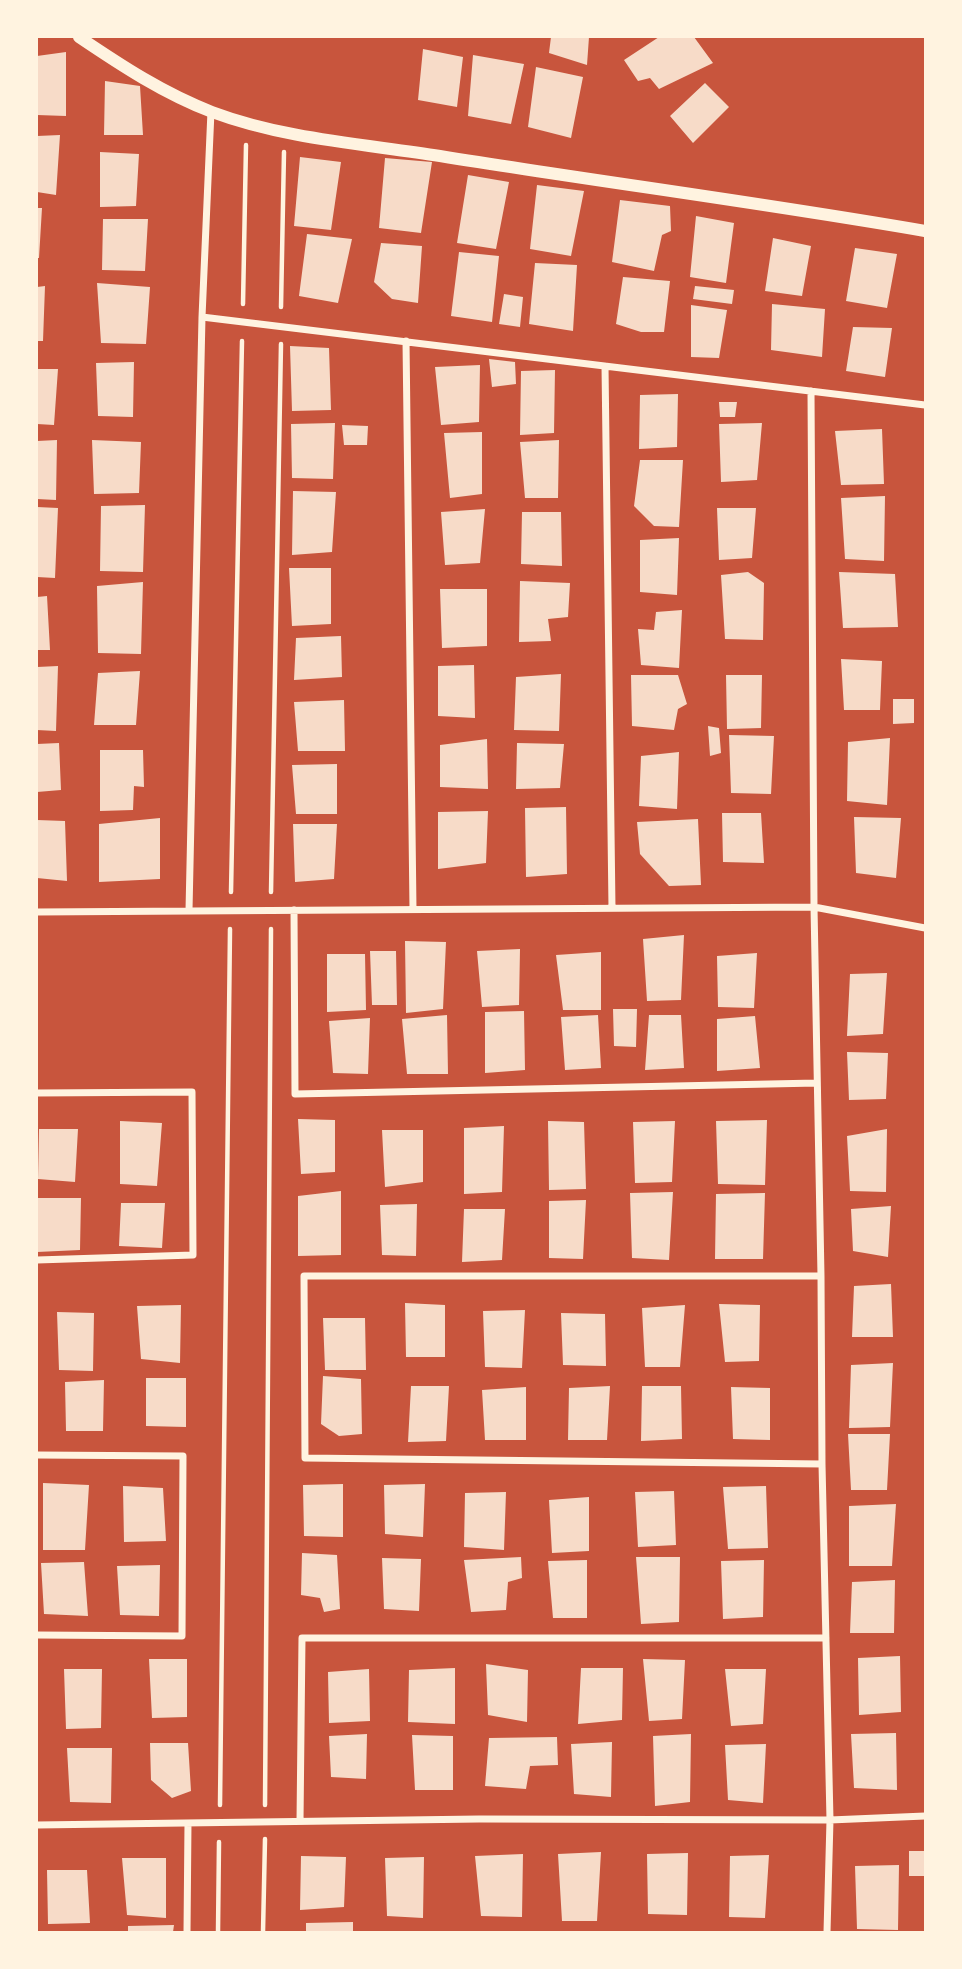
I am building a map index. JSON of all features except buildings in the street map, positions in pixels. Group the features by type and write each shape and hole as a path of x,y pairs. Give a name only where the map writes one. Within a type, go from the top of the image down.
{"street":[{"path":"79,37 139,77 175,96 246,124 925,231"},
{"path":"189,910 202,317 211,111"},
{"path":"202,317 925,405"},
{"path":"405,341 413,909"},
{"path":"605,366 612,908"},
{"path":"811,391 814,907 830,1820 827,1932"},
{"path":"37,912 814,907 925,928"},
{"path":"294,910 295,1094 817,1083"},
{"path":"37,1093 192,1092 193,1227 193,1255 37,1260"},
{"path":"821,1276 304,1276 304,1388 305,1458 822,1464"},
{"path":"37,1455 183,1456 183,1483 182,1636 37,1635"},
{"path":"300,1821 302,1638 826,1638"},
{"path":"37,1825 300,1821 830,1820 925,1816"},
{"path":"187,1932 188,1823"}],"path":[{"path":"218,1932 231,910 246,124"},
{"path":"263,1932 271,910 285,131"}]}
